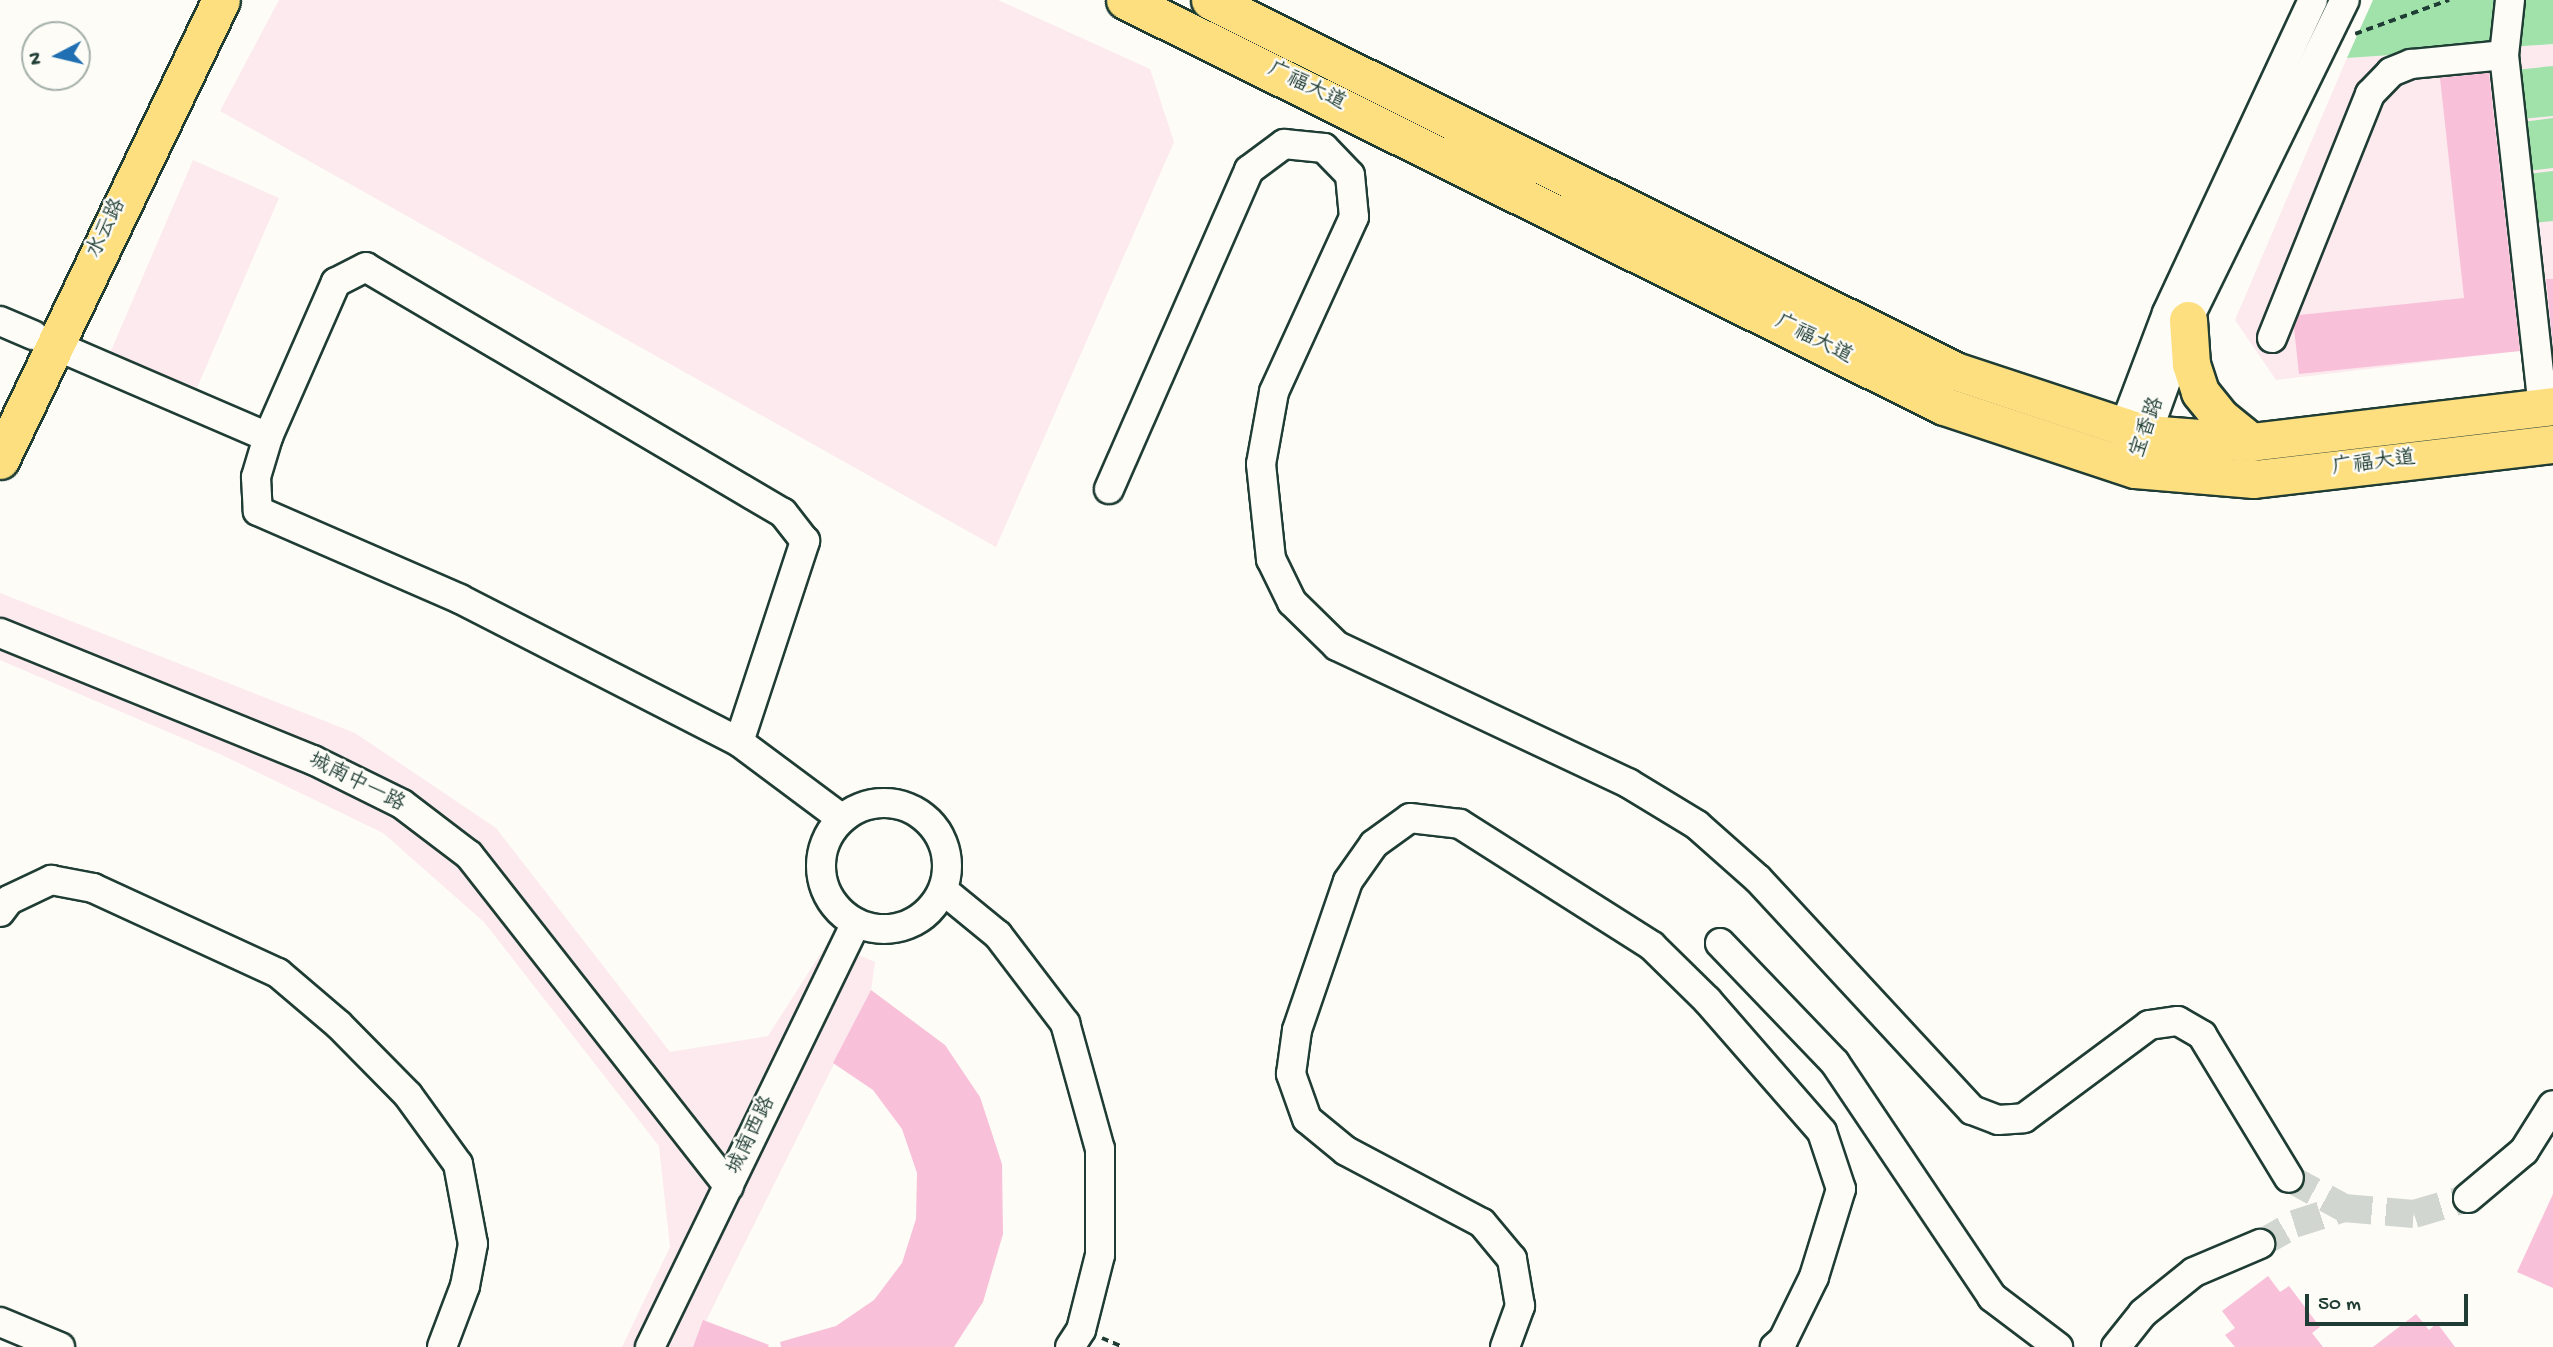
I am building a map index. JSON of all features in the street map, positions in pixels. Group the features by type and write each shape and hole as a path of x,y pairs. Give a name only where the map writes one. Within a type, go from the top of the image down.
{"main road":[{"name":"水云路","path":"0,404 29,334 194,0"},
{"name":"水云路","path":"0,460 29,334 221,0"},
{"name":"广福大道","path":"1125,0 1235,52 1944,406 2135,469 2254,479 2553,444"},
{"name":"广福大道","path":"1210,0 1247,8 1955,372 2136,430 2251,442 2548,407"},
{"path":"2188,320 2191,365 2200,392 2220,417 2251,442"}],"street":[{"name":"宝香路","path":"2135,469 2136,430 2167,313 2313,0"},
{"path":"2510,0 2505,52 2548,407"},
{"name":"宝香路","path":"2136,430 2342,5"},
{"path":"1235,52 1247,8"},
{"path":"2272,338 2370,94 2391,72 2411,64 2505,52"},
{"path":"1109,489 1249,170 1283,145 1324,148 1350,176 1354,217 1273,392 1261,464 1271,559 1292,602 1337,646 1628,783 1697,825 1758,879 1972,1110 1998,1120 2024,1118 2149,1026 2178,1021 2202,1035 2289,1178"},
{"path":"740,743 805,541 783,513 366,267 336,282 268,437 256,477 258,512 460,599 740,743 841,818"},
{"path":"29,334 268,437"},
{"name":"城南中一路","path":"0,633 313,761 402,804 468,855 494,885 729,1186"},
{"path":"878,802 919,813 945,847 947,868 943,890 932,908 916,922 875,930 855,923 832,903 820,875 821,854 841,818 858,807 878,802"},
{"path":"1505,1347 1520,1306 1512,1259 1482,1223 1346,1151 1307,1119 1291,1074 1297,1030 1348,881 1374,844 1410,818 1460,824 1653,946 1707,1000 1822,1132 1841,1189 1814,1277 1783,1340 1775,1347"},
{"path":"0,912 9,900 51,880 93,888 278,974 339,1025 408,1095 458,1164 473,1244 465,1286 442,1347"},
{"path":"943,890 998,935 1065,1023 1100,1149 1100,1255 1081,1330 1070,1347"},
{"name":"城南西路","path":"650,1347 855,923"},
{"path":"1720,943 1835,1063 1992,1297 2058,1347"},
{"path":"2468,1198 2524,1151 2553,1105"},
{"path":"2116,1347 2143,1312 2194,1272 2260,1244"},
{"path":"0,1322 60,1347"}],"path":[{"path":"2350,37 2449,0"}],"shaded area":[{"path":"279,0 998,0 1150,69 1174,142 996,547 220,111"},
{"path":"2553,44 2553,347 2276,380 2235,320 2347,58"},
{"path":"193,160 279,198 196,390 110,353"},
{"path":"0,593 355,733 496,828 670,1052 768,1036 828,942 875,962 871,990 693,1347 622,1347 670,1247 659,1146 484,922 383,833 222,755 0,660"}],"green space":[{"path":"2373,0 2553,0 2553,44 2347,58"},
{"path":"2553,66 2553,116 2522,119 2515,70"},
{"path":"2553,118 2553,168 2528,171 2522,122"},
{"path":"2553,171 2553,221 2534,223 2528,174"}],"building":[{"path":"2489,73 2520,351 2299,374 2294,328 2299,315 2464,298 2440,78"},
{"path":"2546,279 2553,279 2553,346"},
{"path":"871,990 945,1045 980,1097 1002,1164 1003,1234 983,1302 954,1347 781,1347 780,1342 836,1326 874,1300 902,1263 916,1219 917,1173 902,1129 873,1090 833,1063"},
{"path":"2553,1194 2553,1288 2517,1272"},
{"path":"2268,1276 2280,1292 2289,1286 2320,1327 2312,1333 2323,1347 2235,1347 2225,1335 2235,1328 2222,1311"},
{"path":"2416,1314 2429,1330 2437,1323 2455,1347 2373,1347"},
{"path":"703,1320 769,1345 693,1347"}],"tunnel":[{"path":"2289,1178 2344,1208 2414,1214 2468,1198"},
{"path":"2260,1244 2294,1224 2344,1208"}]}
